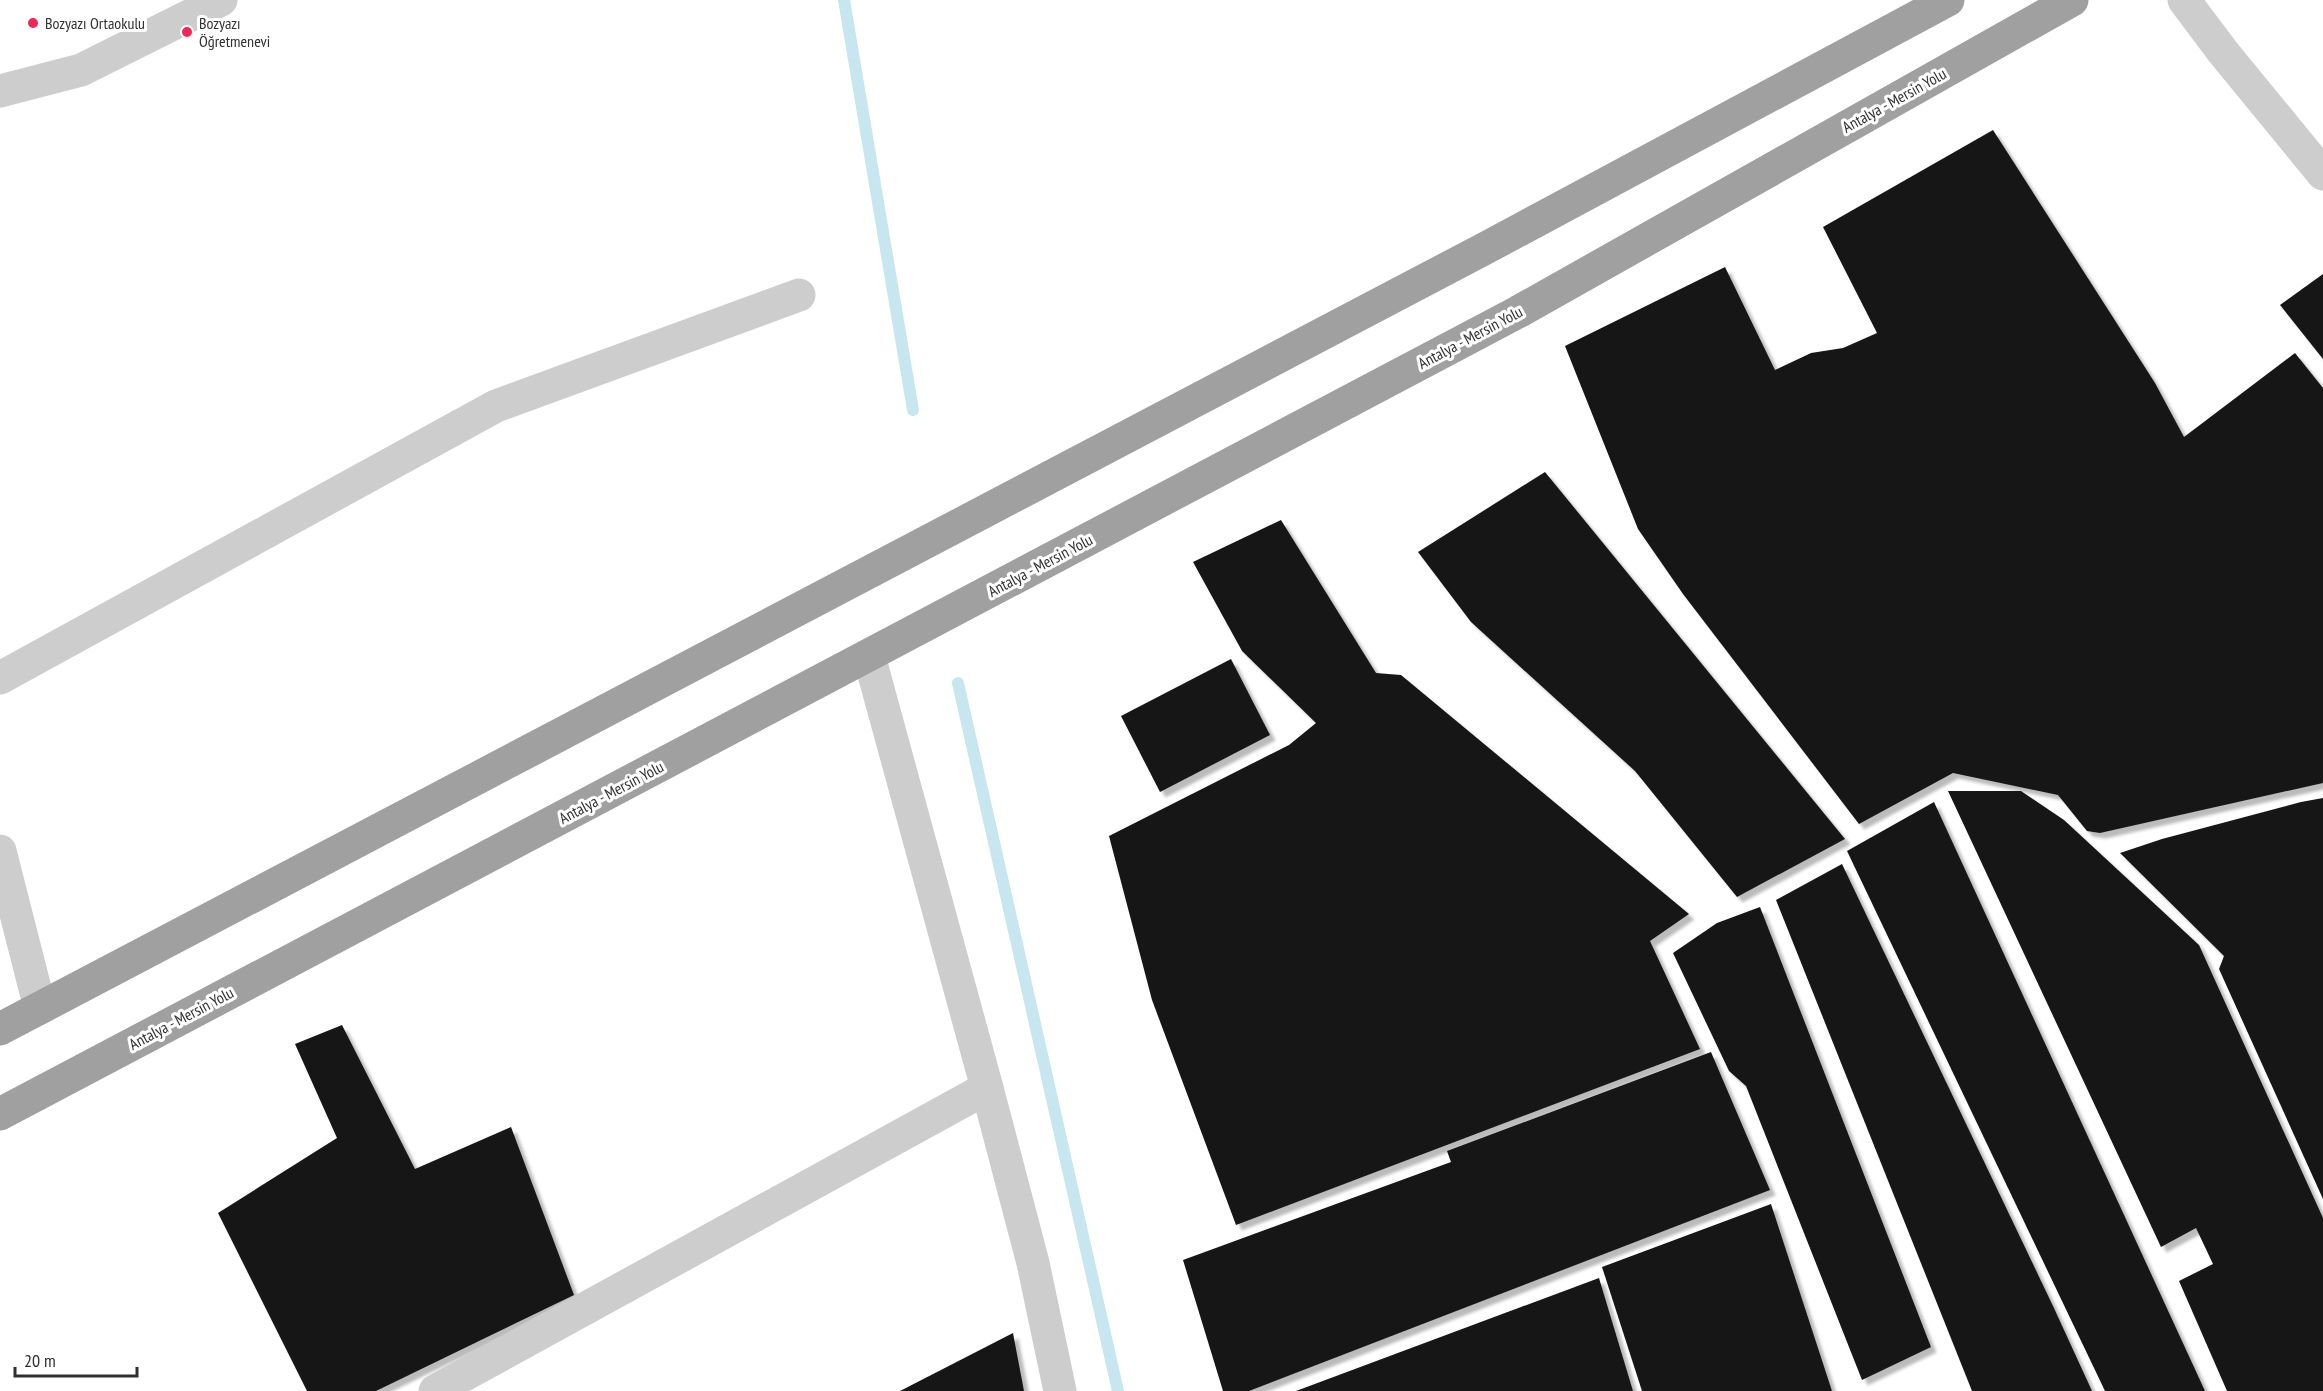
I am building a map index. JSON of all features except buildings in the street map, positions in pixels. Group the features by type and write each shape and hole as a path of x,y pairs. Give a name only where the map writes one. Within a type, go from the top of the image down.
{"highway":[{"path":"0,1029 1482,250 1948,0"},
{"name":"Antalya - Mersin Yolu","path":"0,1114 1518,312 2072,0"}],"street":[{"path":"0,90 81,70 221,0"},
{"path":"2184,0 2223,52 2323,174"},
{"path":"0,678 496,406 799,295"},
{"path":"869,656 1033,1263 1060,1391"},
{"path":"0,851 40,1008"},
{"path":"435,1391 987,1088"}],"waterway":[{"path":"844,0 913,410"},
{"path":"958,683 1118,1391"}],"place":[{"name":"Bozyazı Ortaokulu","path":"33,23"},
{"name":"Bozyazı Öğretmenevi","path":"187,32"}]}
